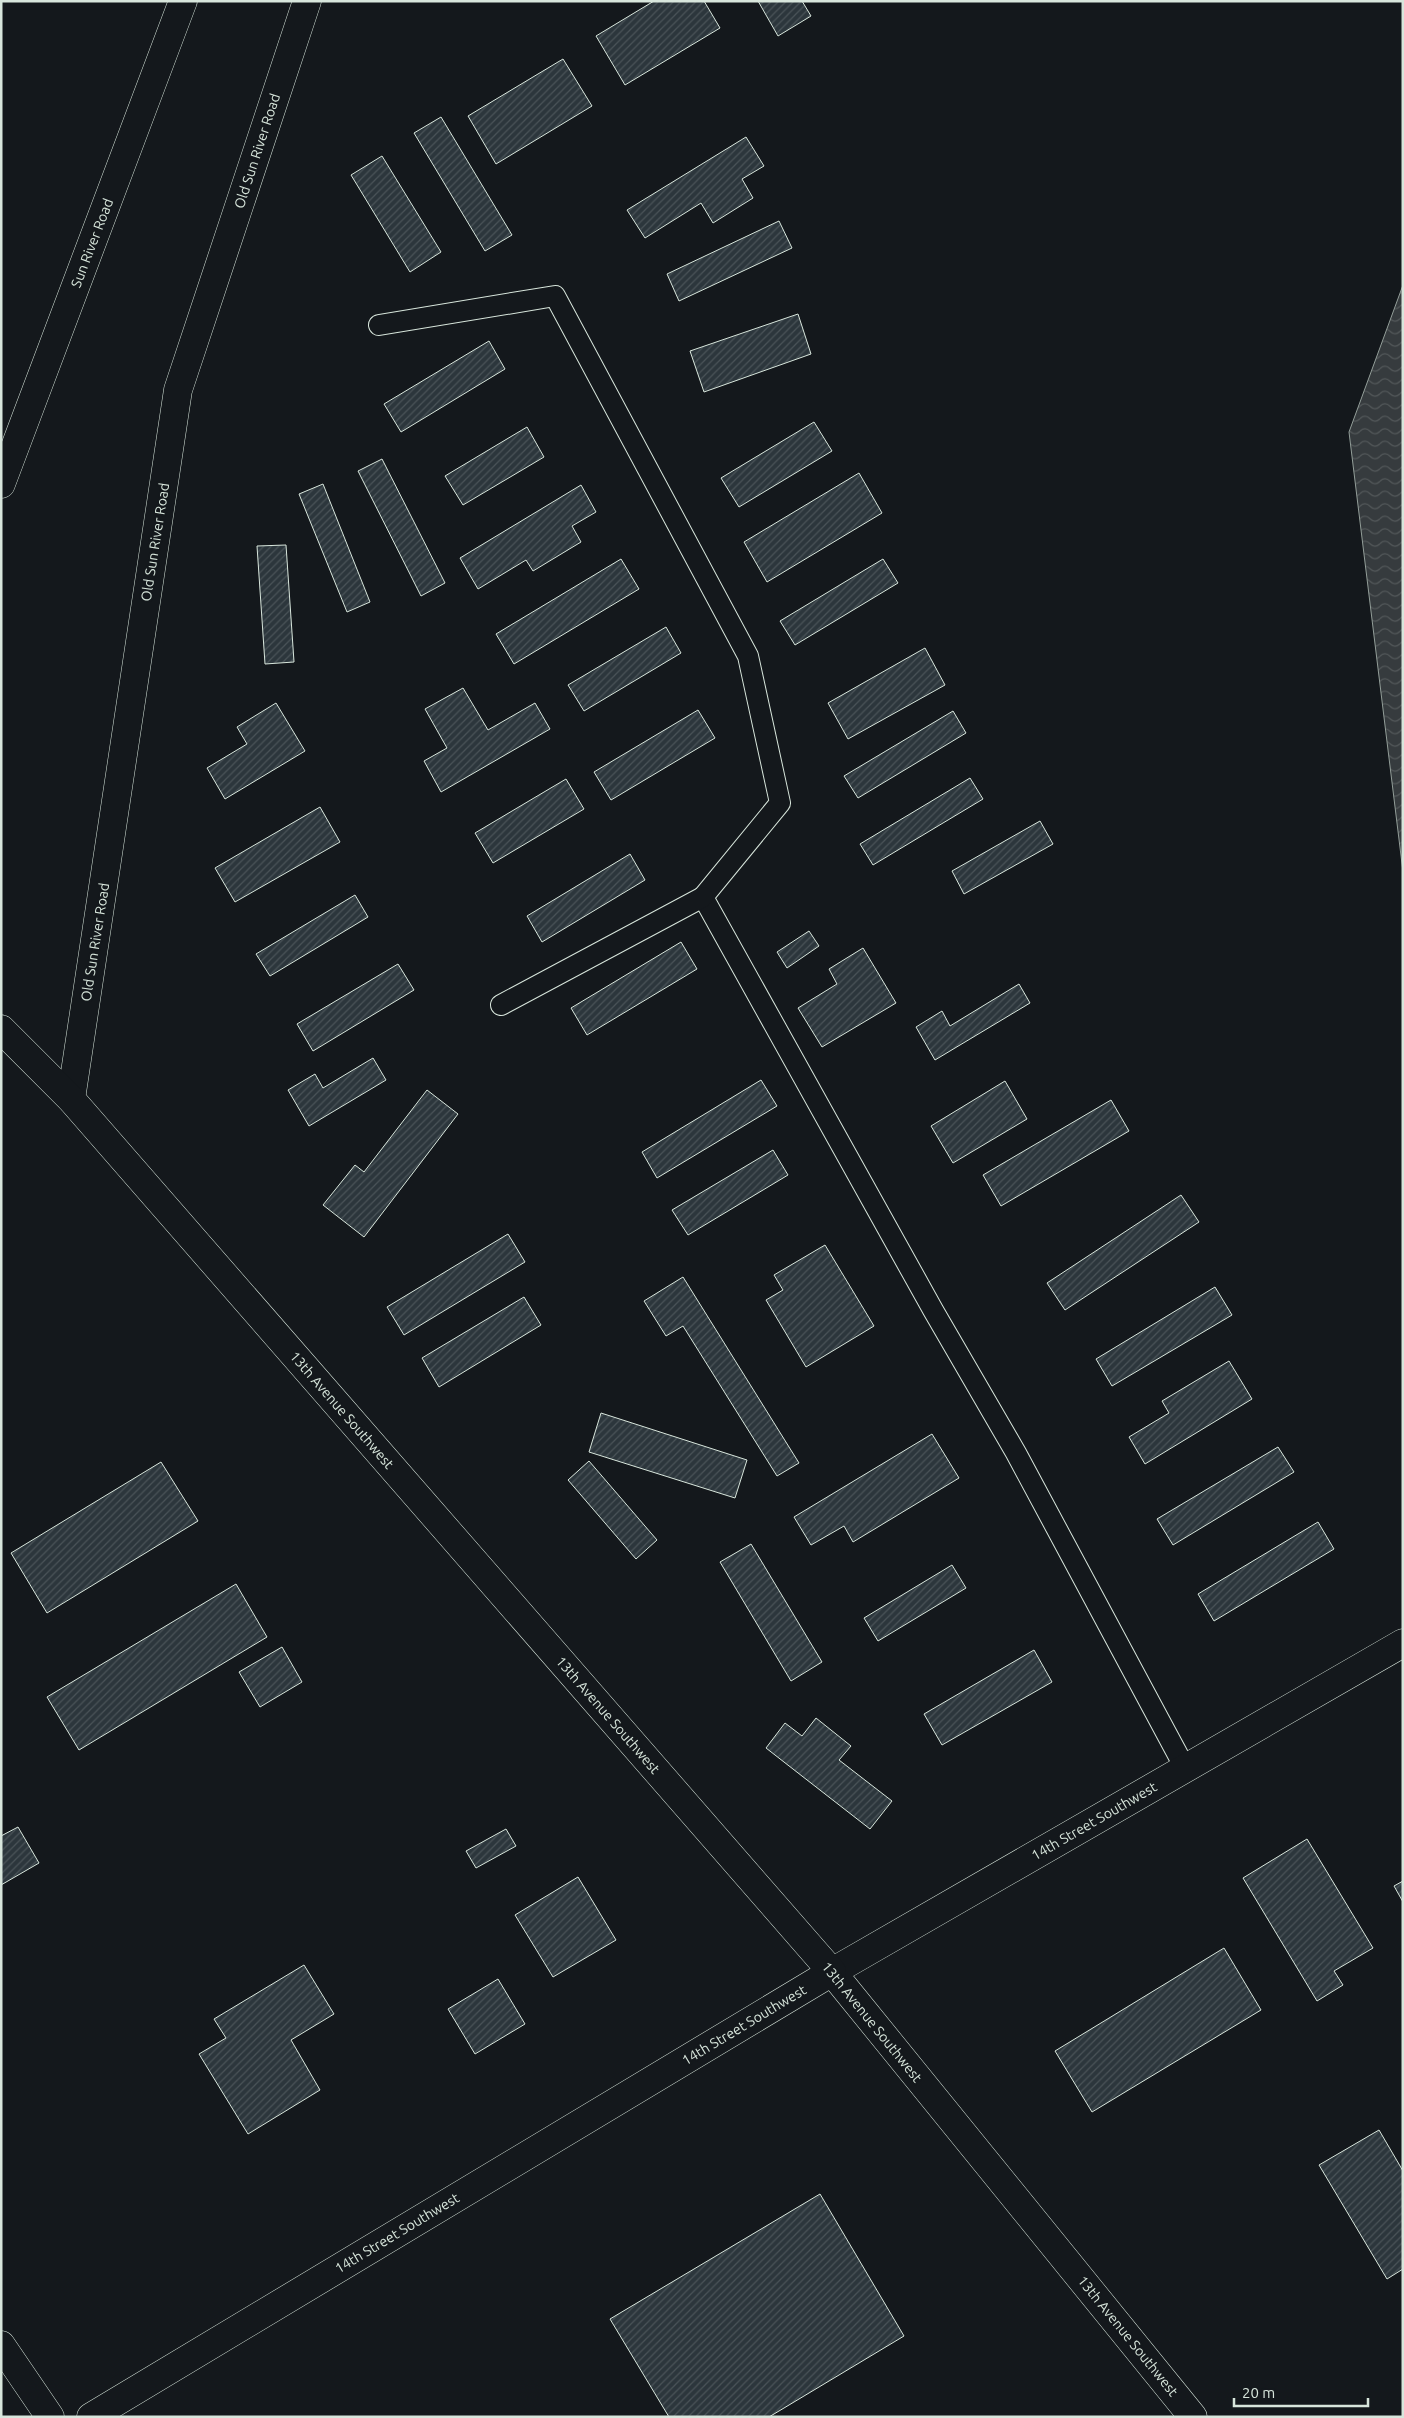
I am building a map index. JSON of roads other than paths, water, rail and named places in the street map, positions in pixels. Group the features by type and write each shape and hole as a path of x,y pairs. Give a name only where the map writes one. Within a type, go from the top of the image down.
{"street":[{"name":"Sun River Road","path":"1,484 183,1"},
{"name":"Old Sun River Road","path":"71,1099 178,390 307,1"},
{"name":"13th Avenue Southwest","path":"4,1033 71,1099 832,1972 1194,2417"},
{"name":"14th Street Southwest","path":"91,2417 832,1972 1403,1642"},
{"path":"1,2345 50,2417"}],"lane":[{"path":"379,325 555,296 748,656 780,803 703,897 501,1005"},
{"path":"703,897 928,1301 1016,1453 1185,1768"}],"water":[{"path":"1403,285 1403,872 1349,432"}]}
